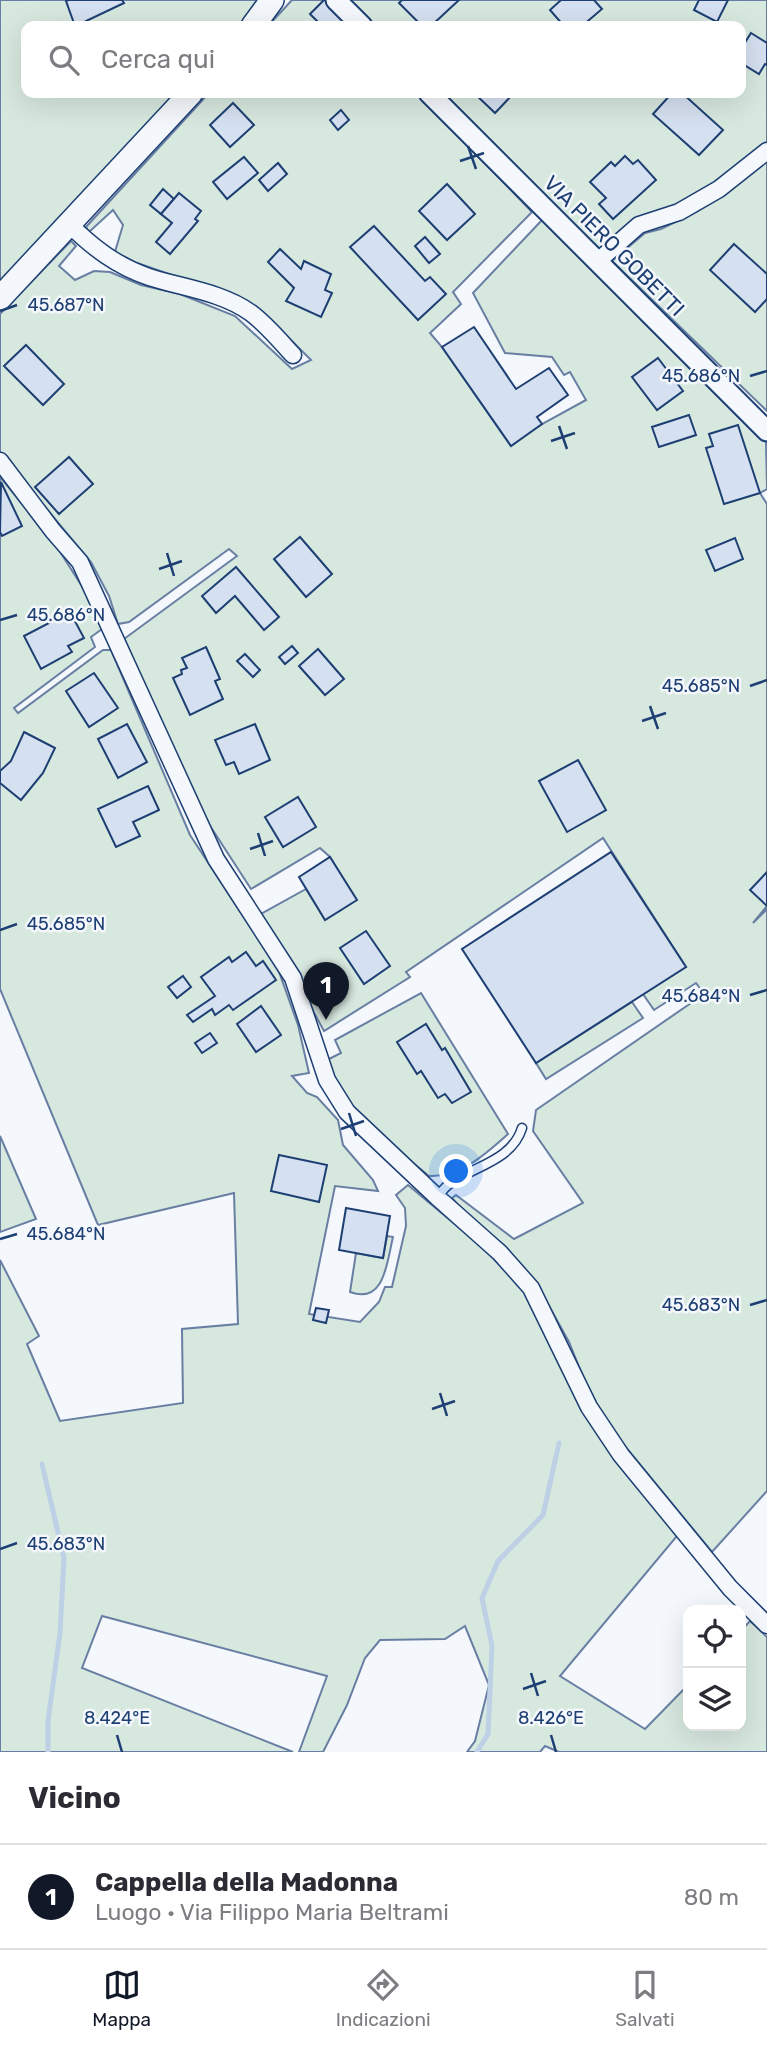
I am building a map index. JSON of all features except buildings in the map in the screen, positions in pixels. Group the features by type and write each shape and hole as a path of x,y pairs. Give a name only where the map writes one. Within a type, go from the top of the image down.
{"main road":[{"path":"257,21 272,0"},
{"path":"0,298 186,98"}],"street":[{"path":"336,0 357,21"},
{"name":"VIA PIERO GOBETTI","path":"434,98 767,431"},
{"path":"598,261 639,225 679,212 719,189 767,151"},
{"path":"69,224 88,243 114,262 148,277 221,298 250,313 293,355"},
{"path":"0,461 80,562 216,859 293,978 327,1080 347,1112 500,1252 531,1287 589,1407 621,1455 730,1588 767,1625"}],"lane":[{"path":"437,1197 448,1185 483,1167 509,1149 519,1137 522,1128"}],"shaded area":[{"path":"0,0 258,0 243,21 21,21 21,98 175,98 0,283"},
{"path":"292,0 327,0 348,21 273,21"},
{"path":"346,0 767,0 767,144 692,198 598,255 441,98 746,98 746,21 366,21"},
{"path":"204,98 422,98 532,212 453,292 461,304 430,333 510,445 586,400 570,372 564,375 552,357 505,353 473,293 543,219 766,441 767,489 760,493 767,504 767,906 753,923 767,909 767,1491 712,1552 615,1434 590,1394 569,1342 538,1286 505,1246 465,1213 452,1198 456,1195 514,1239 583,1203 533,1131 536,1110 704,994 696,983 654,1010 643,994 686,967 603,838 406,972 410,977 324,1031 261,914 306,889 325,919 356,900 330,857 320,848 251,889 203,815 124,639 237,556 229,549 129,622 118,624 109,596 91,562 0,453 0,314 71,241 76,246 59,266 75,280 94,271 110,272 141,285 180,294 235,316 292,369 311,360 274,323 241,299 114,255 123,225 113,210 89,232 86,227"},
{"path":"767,161 767,411 612,261 645,233 661,229 698,211"},
{"path":"0,477 55,544 85,591 102,629 91,637 95,647 14,708 18,713 103,650 111,650 190,835 278,969 298,1025 309,1073 292,1076 307,1093 317,1097 338,1120 343,1145 373,1180 378,1191 335,1186 309,1314 360,1322 379,1302 385,1287 392,1287 406,1226 405,1208 396,1195 408,1185 481,1246 525,1291 677,1536 560,1676 645,1729 683,1690 683,1731 746,1731 746,1625 750,1621 767,1637 767,1752 559,1752 545,1746 540,1752 467,1752 475,1741 489,1685 465,1626 445,1639 380,1640 365,1658 347,1705 323,1752 299,1752 327,1676 102,1616 82,1668 293,1752 0,1752 0,1260 39,1336 27,1344 60,1421 183,1403 182,1329 238,1324 234,1193 98,1225 0,989"},
{"path":"421,993 508,1134 472,1163 440,1176 429,1176 367,1124 340,1091 332,1075 329,1059 341,1053 335,1040"},
{"path":"632,1002 643,1018 546,1079 536,1063"},
{"path":"0,1136 36,1219 0,1232"},
{"path":"387,1236 393,1237 386,1268 377,1287 362,1294 350,1292 356,1253 383,1258"}],"waterway":[{"path":"477,1752 488,1734 492,1646 482,1598 498,1561 543,1515 559,1443"},
{"path":"42,1464 64,1558 60,1633 48,1721 48,1752"}],"place":[{"name":"Cappella della Madonna","path":"326,1020"}]}
